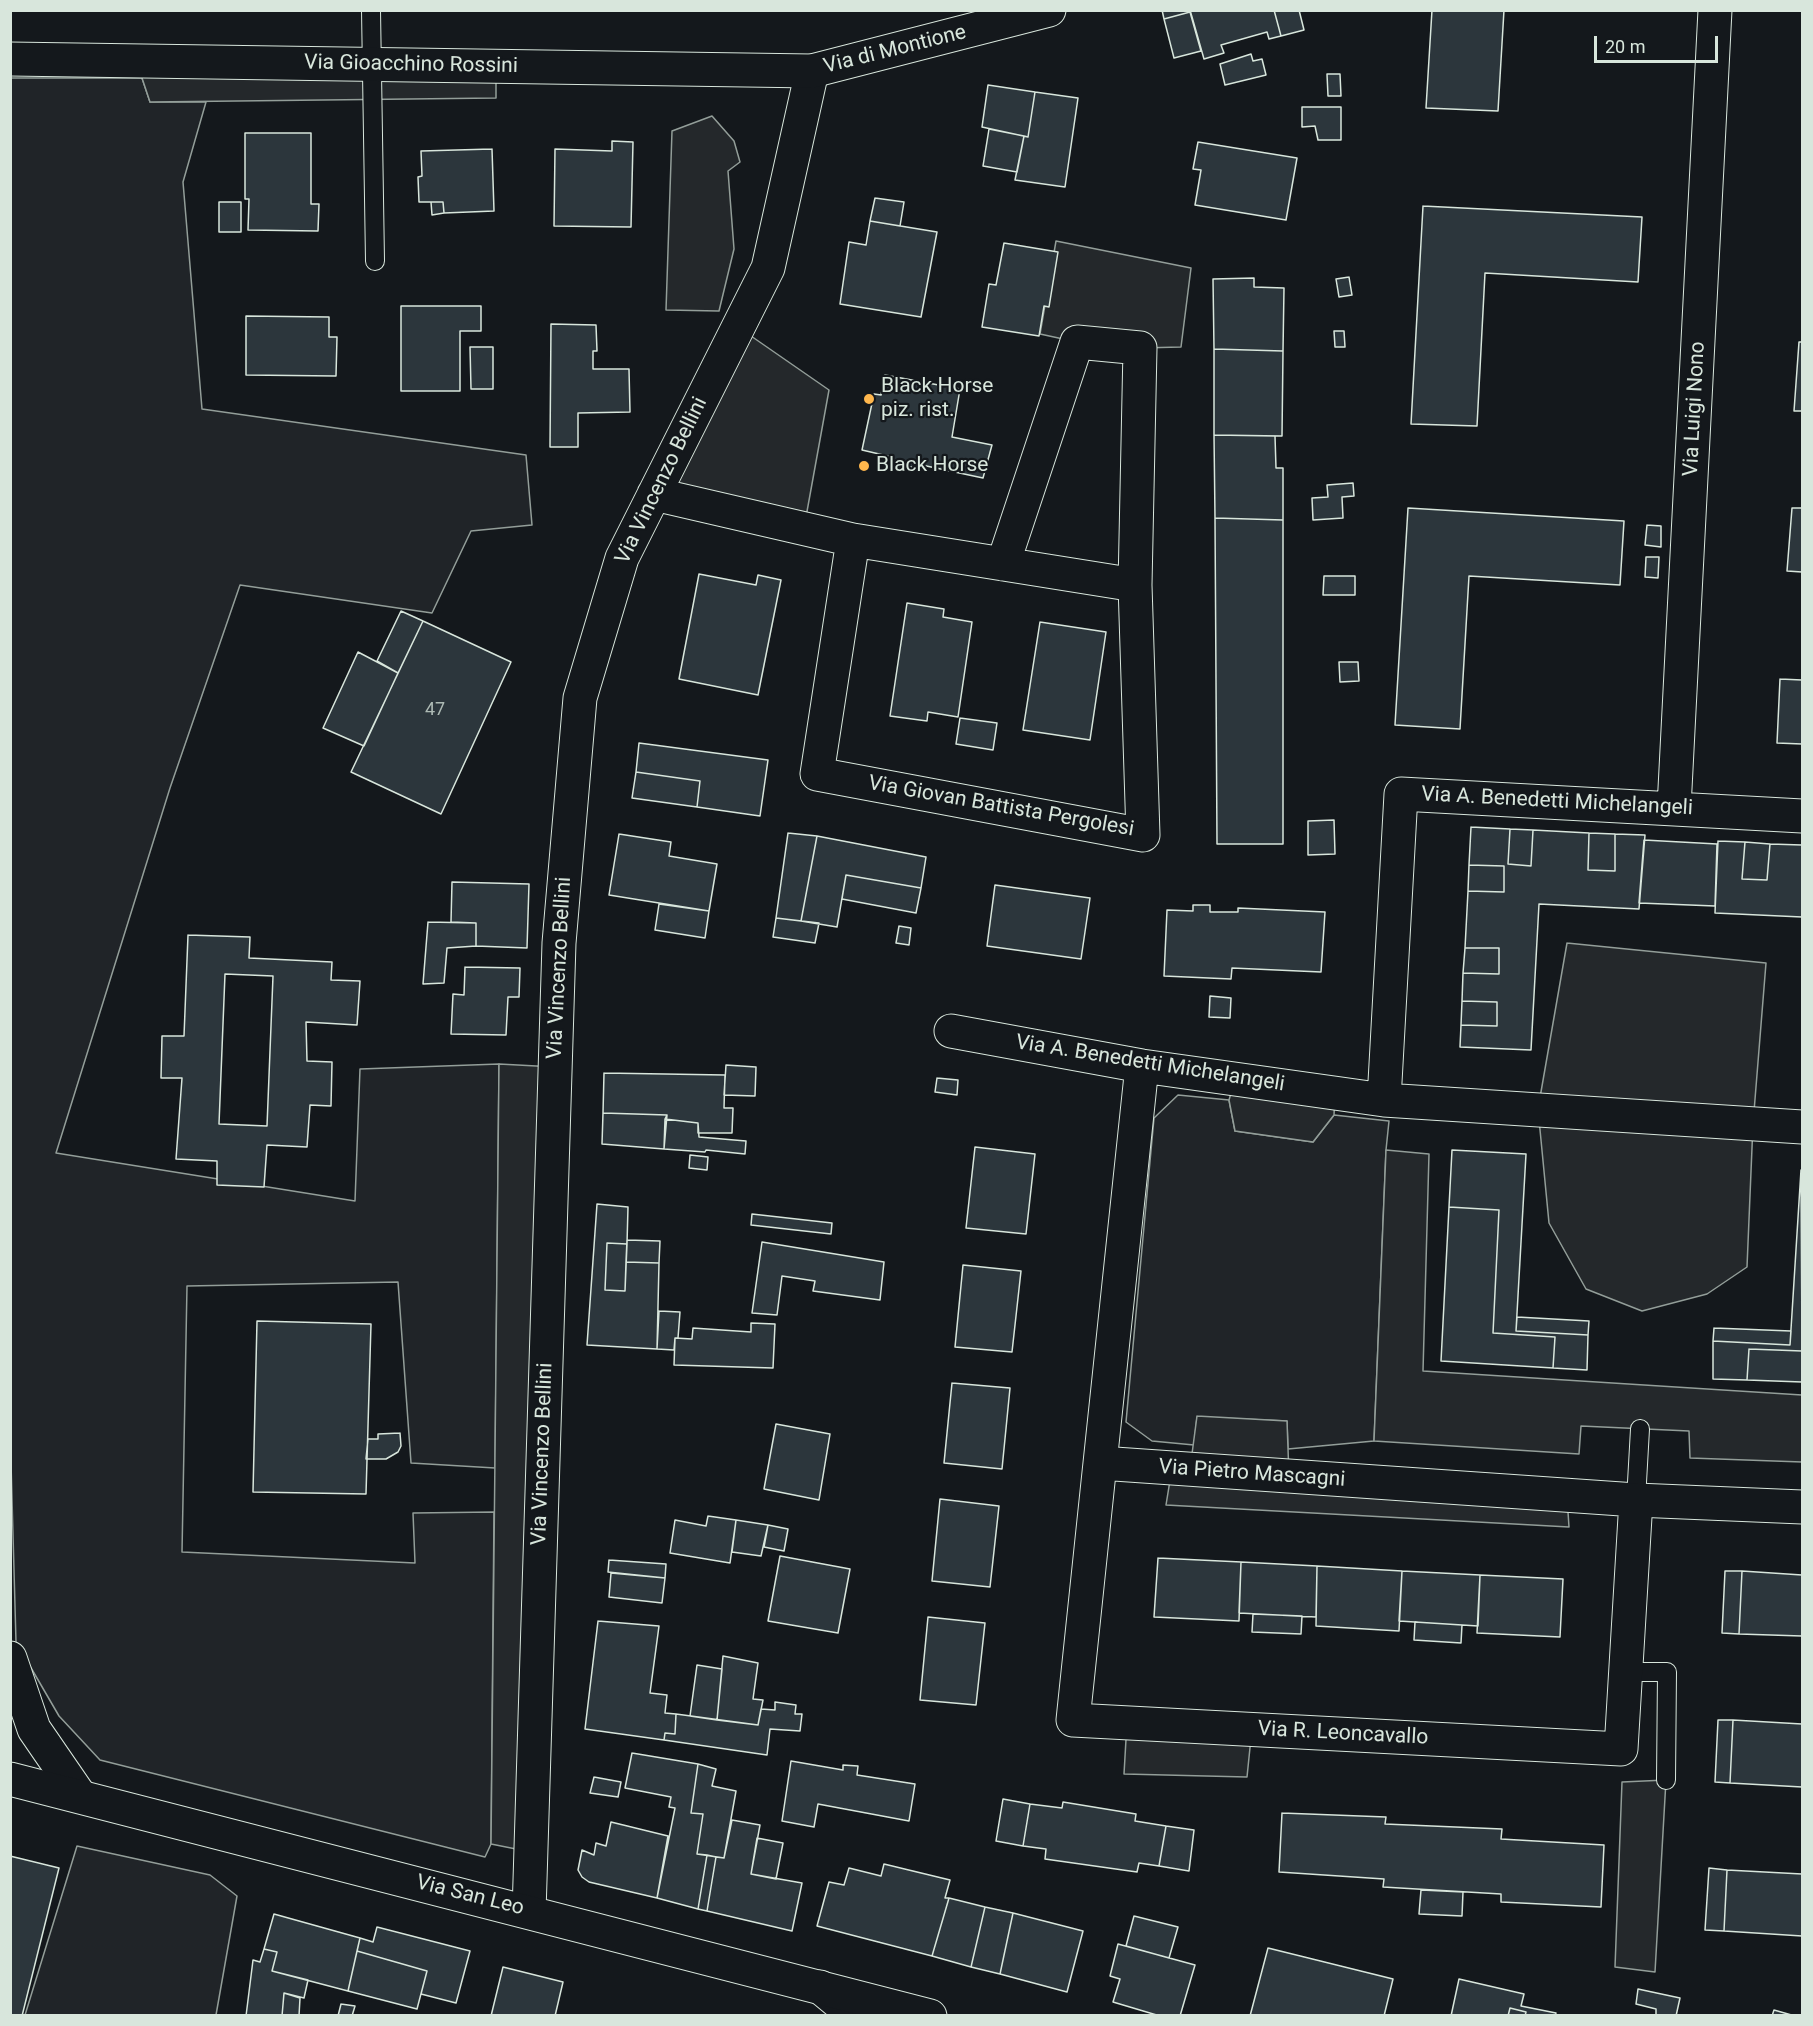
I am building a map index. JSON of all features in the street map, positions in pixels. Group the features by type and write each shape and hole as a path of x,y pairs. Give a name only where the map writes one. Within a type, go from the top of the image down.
{"street":[{"name":"Via di Montione","path":"812,71 1048,10"},
{"name":"Via Luigi Nono","path":"1674,808 1715,10"},
{"name":"Via Gioacchino Rossini","path":"10,59 812,71"},
{"name":"Via Vincenzo Bellini","path":"529,1912 559,943 580,698 622,558 768,268 812,71"},
{"path":"654,494 853,540 1003,564 1135,585 1140,348 1077,342 1003,564"},
{"name":"Via Giovan Battista Pergolesi","path":"853,540 817,774 1143,836 1135,585"},
{"name":"Via A. Benedetti Michelangeli","path":"1384,1100 1401,794 1803,816"},
{"name":"Via A. Benedetti Michelangeli","path":"951,1031 1142,1066 1384,1100 1803,1127"},
{"path":"1101,1463 1142,1066"},
{"name":"Via Pietro Mascagni","path":"1101,1463 1636,1500 1803,1507"},
{"name":"Via R. Leoncavallo","path":"1101,1463 1073,1720 1621,1749 1636,1500"},
{"path":"10,1658 34,1729 80,1796"},
{"name":"Via San Leo","path":"10,1779 930,2016"},
{"path":"820,1986 855,2016"}],"lane":[{"path":"371,10 375,261"},
{"path":"1636,1500 1640,1429"},
{"path":"1626,1672 1667,1672 1666,1780"}],"shaded area":[{"path":"142,61 496,67 496,98 150,102 142,78"},
{"path":"10,78 142,78 150,102 206,102 183,182 202,409 526,455 532,525 471,531 432,613 240,585 170,788 56,1153 355,1201 360,1069 499,1064 495,1468 411,1463 398,1282 187,1286 182,1552 415,1563 413,1513 494,1512 491,1844 485,1857 100,1760 59,1716 16,1642 10,1427"},
{"path":"712,116 734,141 740,162 728,171 734,249 719,311 666,310 672,131"},
{"path":"1056,241 1191,268 1181,347 1140,348 1077,342 1040,334"},
{"path":"738,327 829,390 804,528 654,494"},
{"path":"1567,943 1766,963 1753,1124 1747,1267 1707,1294 1642,1311 1586,1289 1549,1223 1538,1109"},
{"path":"499,1064 555,1067 531,1852 491,1844"},
{"path":"1235,1079 1335,1093 1334,1115 1313,1142 1235,1131 1229,1100"},
{"path":"1178,1095 1229,1100 1235,1131 1313,1142 1334,1115 1389,1121 1374,1441 1288,1449 1287,1421 1197,1417 1194,1445 1152,1441 1126,1422 1154,1118"},
{"path":"1386,1150 1429,1154 1423,1371 1802,1395 1802,1462 1690,1458 1689,1431 1581,1426 1579,1454 1374,1441"},
{"path":"1197,1416 1287,1421 1289,1476 1567,1497 1569,1527 1166,1505 1172,1468 1190,1469"},
{"path":"1127,1722 1252,1728 1247,1777 1124,1774"},
{"path":"1666,1780 1655,1972 1615,1967 1622,1782"},
{"path":"77,1846 210,1875 237,1896 216,2015 25,2015"}],"building":[{"path":"1162,10 1190,10 1190,12 1164,19"},
{"path":"1190,10 1274,10 1281,36 1269,39 1267,32 1221,45 1224,53 1204,59"},
{"path":"1274,10 1299,10 1304,30 1281,36"},
{"path":"1432,10 1504,10 1498,111 1426,108"},
{"path":"1190,12 1201,51 1174,58 1164,19"},
{"path":"1251,54 1253,61 1262,59 1266,75 1225,85 1220,64"},
{"path":"1327,74 1340,74 1341,96 1328,96"},
{"path":"988,85 1035,92 1028,137 982,127"},
{"path":"1035,92 1078,98 1065,187 1015,180 1024,136 1028,137"},
{"path":"1302,107 1341,107 1341,140 1318,140 1315,126 1302,127"},
{"path":"989,129 1024,136 1017,172 983,166"},
{"path":"245,133 311,133 311,204 319,204 318,231 248,230 249,199 245,199"},
{"path":"612,141 633,142 631,227 554,226 555,149 612,151"},
{"path":"1198,142 1297,158 1286,220 1195,205 1201,170 1193,169"},
{"path":"492,149 494,211 444,213 443,202 419,202 418,177 422,176 421,151"},
{"path":"875,198 904,202 900,226 870,221"},
{"path":"219,202 241,202 241,232 219,232"},
{"path":"431,202 443,202 444,213 432,215"},
{"path":"1423,206 1642,217 1638,282 1485,273 1477,426 1411,424"},
{"path":"870,221 937,232 921,317 840,304 849,242 866,245"},
{"path":"1004,243 1058,252 1049,307 1044,306 1039,336 982,327 989,284 996,285"},
{"path":"1349,277 1352,295 1339,297 1336,279"},
{"path":"1254,278 1254,287 1284,288 1283,351 1214,349 1213,279"},
{"path":"401,306 481,306 481,331 460,331 460,391 401,391"},
{"path":"246,316 329,317 329,337 337,337 336,376 246,375"},
{"path":"551,324 596,325 597,351 593,351 593,369 629,369 630,412 578,413 578,447 550,447"},
{"path":"1334,331 1344,331 1345,347 1335,347"},
{"path":"1799,342 1802,342 1802,411 1794,411"},
{"path":"470,347 493,347 493,389 471,389"},
{"path":"1214,349 1283,351 1282,436 1214,435"},
{"path":"885,375 960,389 952,437 992,445 983,478 917,464 916,468 891,463 892,457 862,450 874,394 881,395"},
{"path":"1214,435 1275,436 1276,468 1283,468 1283,520 1215,518"},
{"path":"1353,483 1354,496 1342,497 1343,518 1313,520 1312,498 1328,497 1327,485"},
{"path":"1408,508 1624,521 1620,585 1469,576 1460,729 1395,725"},
{"path":"1792,508 1802,508 1802,572 1787,571"},
{"path":"1215,518 1283,520 1283,844 1217,844"},
{"path":"1647,525 1661,526 1661,547 1645,545"},
{"path":"1646,557 1659,557 1658,578 1645,577"},
{"path":"699,574 756,585 758,575 781,580 758,695 679,679"},
{"path":"1324,576 1355,576 1355,595 1323,595"},
{"path":"907,603 944,609 943,617 972,622 958,717 928,712 927,721 890,716"},
{"path":"401,611 423,621 398,673 377,661"},
{"path":"423,621 511,662 441,814 351,772"},
{"path":"1040,622 1106,632 1090,740 1023,730"},
{"path":"358,652 398,673 364,746 323,728"},
{"path":"1339,662 1358,662 1359,681 1340,682"},
{"path":"1780,679 1802,680 1802,744 1777,743"},
{"path":"960,718 997,723 993,750 956,744"},
{"path":"639,743 768,760 760,816 697,807 700,781 636,772"},
{"path":"636,772 700,781 697,807 632,798"},
{"path":"1334,820 1335,854 1308,855 1308,821"},
{"path":"1471,827 1510,829 1508,864 1531,866 1533,830 1589,833 1588,870 1615,871 1615,834 1645,835 1639,909 1539,904 1531,1050 1460,1047 1461,1025 1497,1026 1497,1002 1462,1001 1463,973 1499,974 1499,948 1465,948 1468,891 1504,892 1504,866 1469,865"},
{"path":"1510,829 1533,830 1531,866 1508,864"},
{"path":"788,833 817,836 801,921 776,918"},
{"path":"1589,833 1615,834 1615,871 1588,870"},
{"path":"619,834 671,842 669,856 717,864 709,911 609,895"},
{"path":"817,836 926,857 921,888 846,875 837,927 801,921"},
{"path":"1644,840 1717,844 1715,906 1639,903"},
{"path":"1718,841 1745,842 1742,879 1767,880 1770,844 1802,845 1802,917 1715,913"},
{"path":"1745,842 1770,844 1767,880 1742,879"},
{"path":"1469,865 1504,866 1504,892 1468,891"},
{"path":"846,875 921,888 916,913 842,899"},
{"path":"452,882 529,884 527,948 476,946 476,923 451,922"},
{"path":"995,885 1090,898 1081,959 987,946"},
{"path":"659,904 709,911 705,938 655,930"},
{"path":"1193,905 1210,905 1210,912 1238,912 1238,908 1325,912 1321,972 1232,968 1231,979 1164,976 1167,910 1193,911"},
{"path":"776,918 819,923 815,943 773,937"},
{"path":"428,922 476,923 476,946 447,948 444,983 423,984"},
{"path":"899,926 911,928 909,945 896,943"},
{"path":"188,935 250,937 249,958 332,962 331,980 360,981 357,1025 306,1022 307,1061 332,1062 331,1106 310,1105 307,1147 267,1145 264,1187 217,1185 217,1161 176,1159 182,1078 161,1078 162,1036 184,1036","holes":["225,974 273,976 267,1126 219,1124"]},
{"path":"1465,948 1499,948 1499,974 1463,973"},
{"path":"465,967 520,968 519,997 508,997 506,1035 451,1034 453,994 464,995"},
{"path":"1210,996 1231,998 1230,1018 1209,1017"},
{"path":"1462,1001 1497,1002 1497,1026 1461,1025"},
{"path":"726,1065 756,1067 755,1096 724,1095"},
{"path":"604,1073 725,1075 724,1108 733,1108 732,1133 698,1133 698,1123 665,1119 667,1115 603,1113"},
{"path":"937,1078 958,1080 957,1095 935,1092"},
{"path":"603,1113 667,1115 664,1149 602,1144"},
{"path":"665,1119 698,1123 699,1137 746,1141 745,1154 664,1149"},
{"path":"975,1147 1035,1154 1026,1234 966,1228"},
{"path":"1452,1150 1526,1154 1516,1331 1588,1335 1587,1370 1553,1368 1555,1337 1493,1333 1499,1210 1449,1207"},
{"path":"690,1155 708,1157 707,1170 689,1168"},
{"path":"1801,1170 1802,1351 1749,1349 1747,1380 1713,1379 1713,1341 1790,1345"},
{"path":"597,1204 628,1207 627,1244 607,1243 605,1290 625,1291 626,1262 659,1263 657,1349 587,1345"},
{"path":"1449,1207 1499,1210 1493,1333 1555,1337 1553,1368 1441,1361"},
{"path":"752,1214 832,1223 831,1234 751,1225"},
{"path":"627,1240 660,1241 659,1263 626,1262"},
{"path":"762,1242 884,1262 880,1300 813,1291 815,1281 782,1276 777,1315 752,1313"},
{"path":"607,1243 627,1244 625,1291 605,1290"},
{"path":"963,1265 1021,1271 1012,1352 955,1347"},
{"path":"659,1311 680,1312 678,1338 675,1338 674,1350 657,1349"},
{"path":"1517,1317 1589,1321 1588,1335 1516,1331"},
{"path":"257,1321 371,1324 366,1494 253,1492"},
{"path":"751,1323 775,1324 773,1368 674,1365 675,1338 692,1339 693,1328 751,1332"},
{"path":"1714,1328 1791,1331 1790,1345 1713,1341"},
{"path":"1749,1349 1802,1351 1802,1382 1747,1380"},
{"path":"952,1383 1010,1388 1002,1469 944,1463"},
{"path":"776,1424 830,1434 819,1500 764,1489"},
{"path":"400,1433 401,1446 398,1452 386,1459 366,1459 368,1439 378,1439 378,1434"},
{"path":"940,1499 999,1506 990,1587 932,1581"},
{"path":"708,1516 736,1520 730,1563 670,1553 675,1520 706,1526"},
{"path":"736,1520 768,1525 761,1556 732,1552"},
{"path":"768,1525 788,1529 784,1551 764,1547"},
{"path":"780,1556 850,1569 838,1633 768,1621"},
{"path":"1158,1558 1241,1562 1239,1621 1154,1617"},
{"path":"609,1560 666,1564 665,1578 608,1572"},
{"path":"1241,1562 1317,1566 1316,1617 1239,1613"},
{"path":"1317,1566 1402,1571 1399,1631 1316,1626"},
{"path":"1402,1571 1480,1575 1478,1626 1399,1621"},
{"path":"1725,1571 1742,1571 1739,1634 1722,1633"},
{"path":"1742,1571 1802,1575 1802,1636 1739,1634"},
{"path":"611,1573 665,1578 662,1603 609,1597"},
{"path":"1480,1575 1563,1579 1560,1637 1477,1633"},
{"path":"1253,1614 1302,1616 1301,1634 1252,1632"},
{"path":"928,1617 985,1623 976,1705 920,1700"},
{"path":"598,1621 659,1626 650,1693 667,1695 665,1713 676,1714 675,1734 665,1733 664,1740 585,1729"},
{"path":"1415,1622 1462,1625 1461,1643 1414,1640"},
{"path":"723,1656 758,1663 753,1699 763,1700 758,1725 717,1720"},
{"path":"697,1665 722,1669 717,1720 690,1716"},
{"path":"775,1702 796,1705 795,1714 802,1714 800,1731 770,1729 767,1755 664,1740 665,1733 675,1734 676,1714 758,1725 761,1709 775,1710"},
{"path":"1718,1720 1733,1720 1730,1783 1715,1782"},
{"path":"1733,1720 1802,1724 1802,1787 1730,1783"},
{"path":"632,1753 698,1764 691,1813 703,1814 697,1854 707,1855 698,1909 657,1898 675,1808 669,1807 671,1797 625,1788"},
{"path":"791,1761 843,1770 843,1765 858,1766 857,1775 915,1784 909,1821 818,1804 814,1827 782,1821"},
{"path":"698,1764 716,1769 712,1786 736,1791 724,1858 697,1854 703,1814 691,1813"},
{"path":"594,1777 621,1782 618,1797 590,1793"},
{"path":"1003,1799 1030,1804 1023,1846 996,1841"},
{"path":"1063,1802 1136,1814 1135,1821 1166,1826 1159,1866 1139,1863 1137,1872 1045,1859 1046,1849 1023,1846 1030,1804 1062,1808"},
{"path":"1282,1813 1386,1817 1385,1824 1502,1829 1501,1839 1604,1845 1601,1907 1501,1902 1501,1894 1383,1887 1384,1879 1279,1872"},
{"path":"732,1820 760,1825 751,1874 802,1883 792,1931 707,1911 716,1857 724,1858"},
{"path":"611,1822 668,1836 657,1898 589,1882 582,1877 578,1870 582,1850 594,1855 596,1843 606,1846"},
{"path":"1166,1826 1194,1830 1189,1871 1159,1866"},
{"path":"757,1838 783,1843 776,1879 751,1874"},
{"path":"707,1855 716,1857 707,1911 698,1909"},
{"path":"10,1856 59,1868 22,2016 10,2016"},
{"path":"884,1864 950,1880 945,1898 949,1898 932,1956 817,1926 829,1882 844,1885 849,1868 881,1876"},
{"path":"1709,1868 1727,1870 1724,1931 1705,1930"},
{"path":"1727,1870 1802,1874 1802,1936 1724,1931"},
{"path":"1421,1890 1463,1892 1462,1916 1419,1914"},
{"path":"949,1898 985,1907 971,1967 932,1956"},
{"path":"985,1907 1013,1913 1000,1974 971,1967"},
{"path":"1013,1913 1083,1931 1067,1992 1000,1974"},
{"path":"274,1914 360,1938 348,1991 272,1971 277,1952 264,1949"},
{"path":"1134,1916 1178,1927 1169,1958 1126,1946"},
{"path":"377,1927 470,1951 456,2003 421,1994 427,1971 357,1951 360,1938 373,1942"},
{"path":"1118,1944 1195,1965 1180,2016 1160,2016 1113,2002 1120,1979 1110,1976"},
{"path":"1268,1948 1393,1979 1384,2016 1250,2016"},
{"path":"264,1949 277,1952 272,1971 308,1980 304,1998 284,1993 282,2016 246,2016 253,1960 260,1962"},
{"path":"357,1951 427,1971 417,2009 348,1991"},
{"path":"503,1967 563,1982 555,2016 491,2016"},
{"path":"1459,1979 1524,1994 1521,2006 1556,2013 1555,2016 1525,2016 1526,2012 1510,2008 1508,2016 1451,2016"},
{"path":"1638,1989 1680,1998 1676,2016 1656,2016 1656,2009 1636,2004"},
{"path":"284,1993 300,1998 299,2016 282,2016"},
{"path":"341,2004 355,2006 352,2016 338,2016"},
{"path":"1510,2008 1526,2012 1525,2016 1508,2016"},
{"path":"1774,2010 1795,2016 1772,2016"}],"place":[{"name":"Black Horse piz. rist.","path":"869,399"},
{"name":"Black Horse","path":"864,466"}]}
